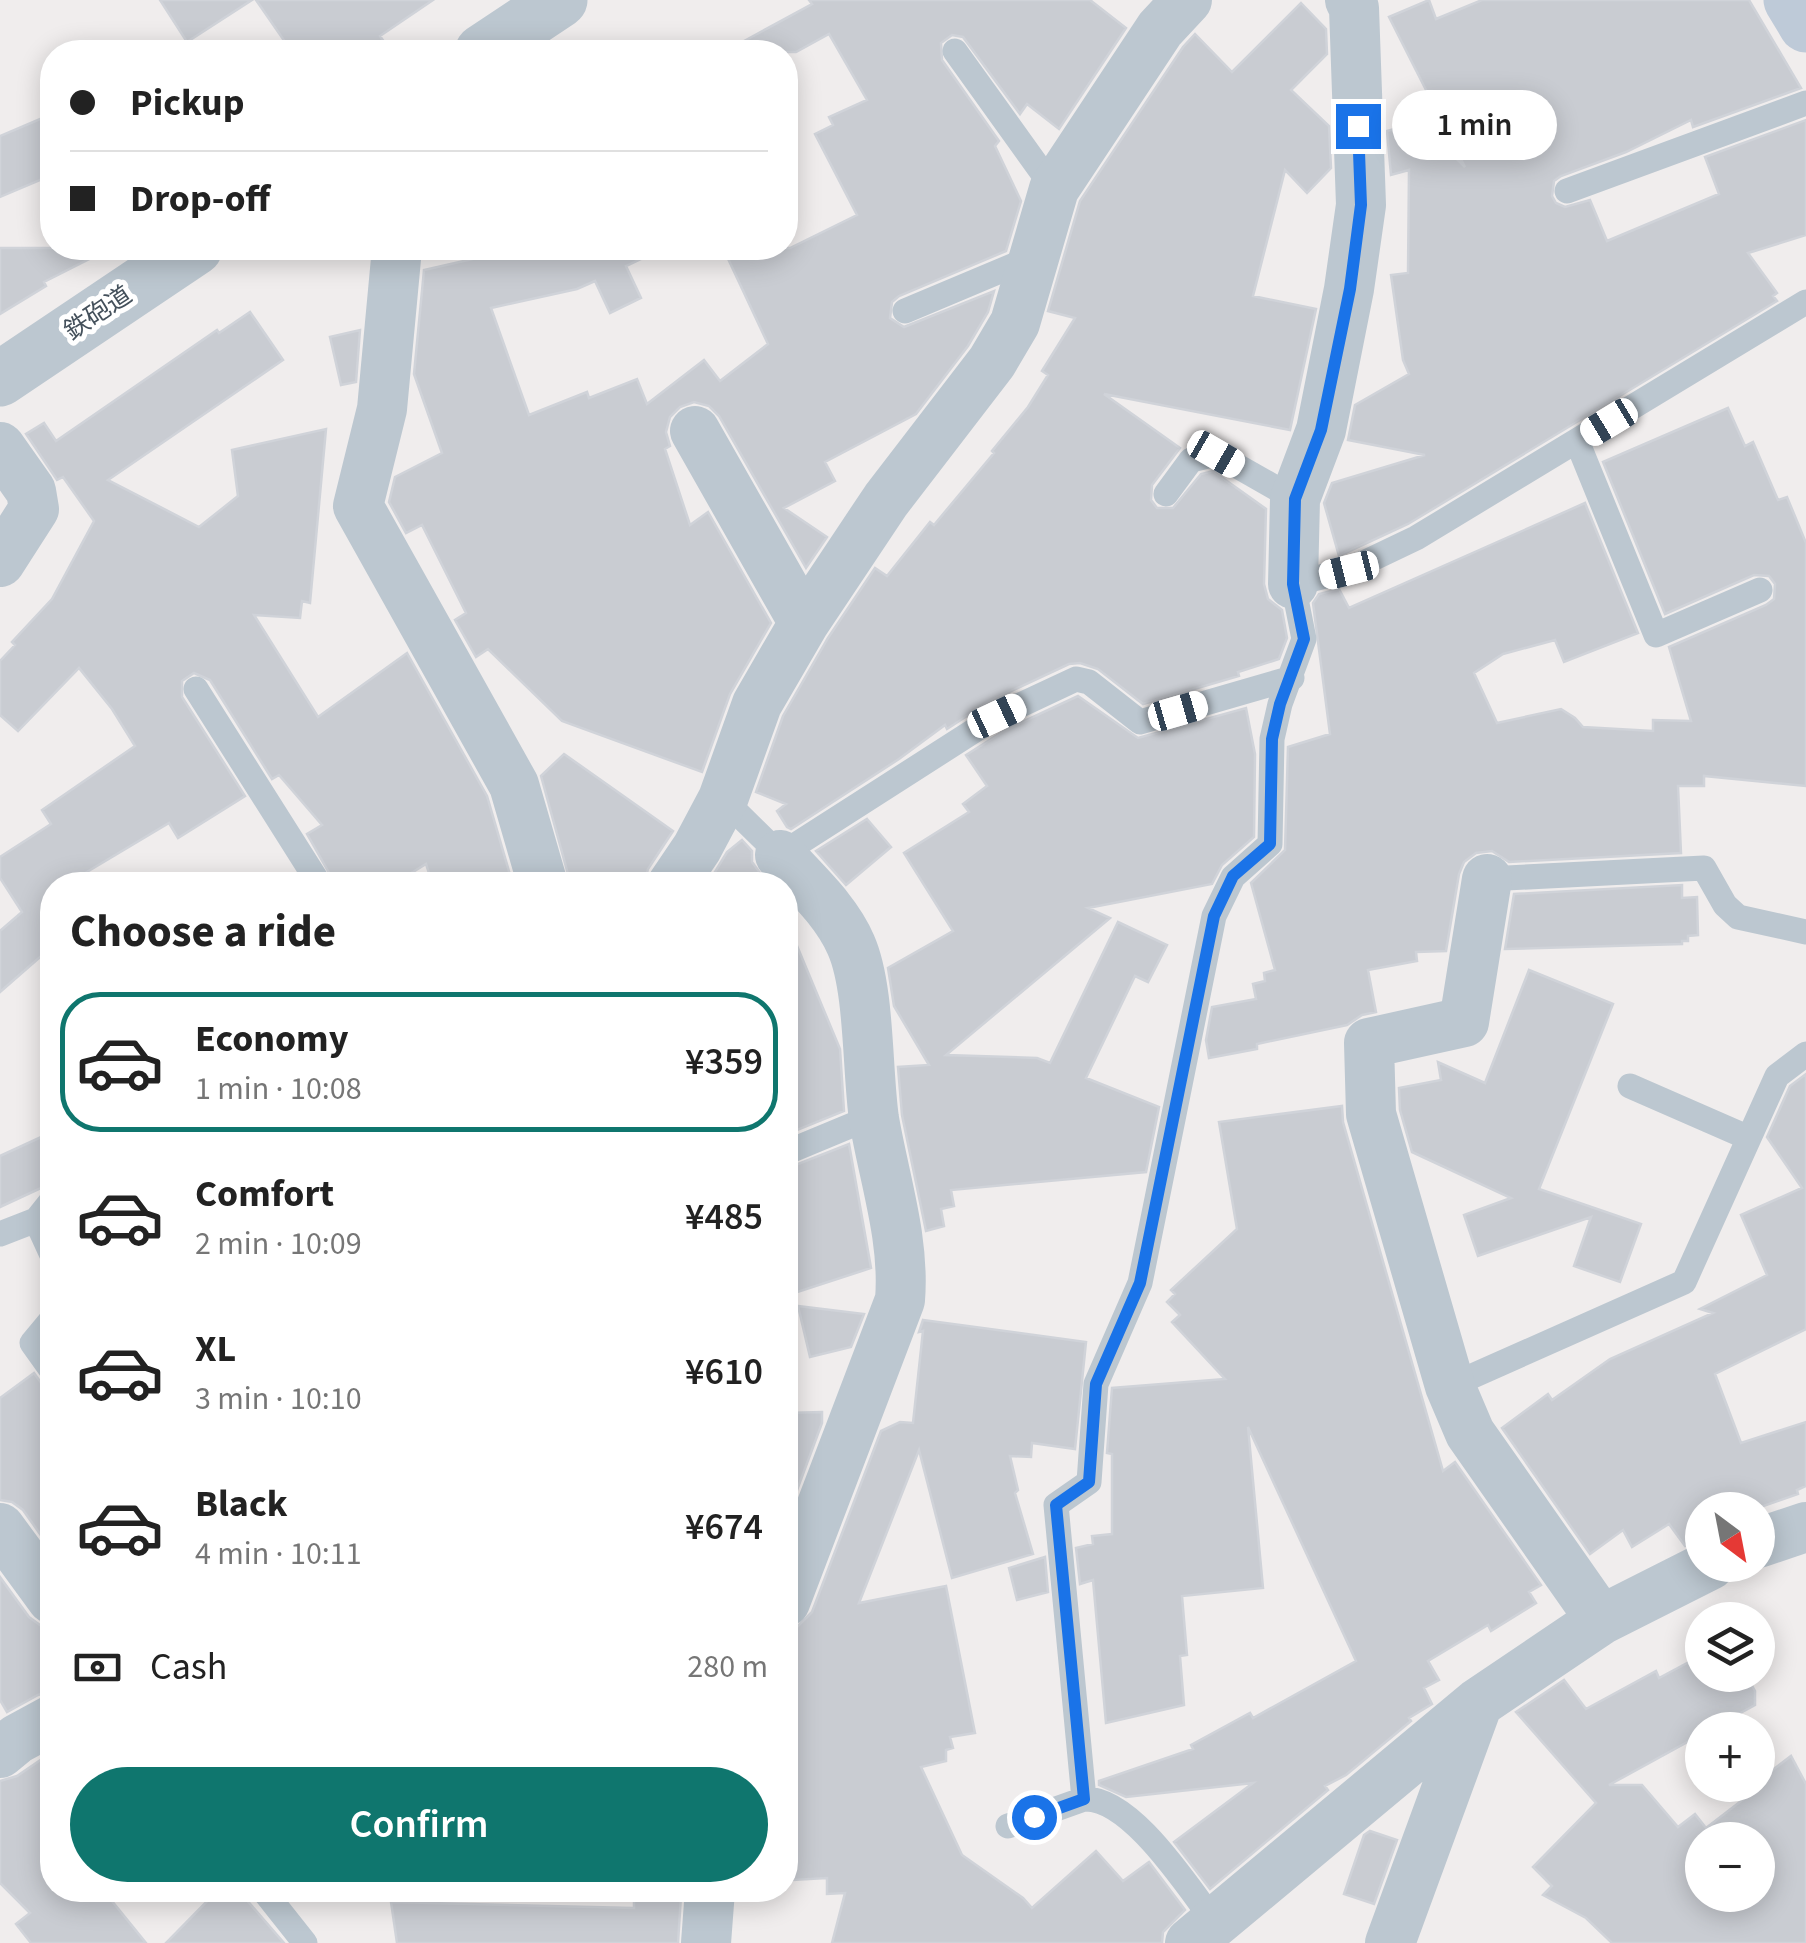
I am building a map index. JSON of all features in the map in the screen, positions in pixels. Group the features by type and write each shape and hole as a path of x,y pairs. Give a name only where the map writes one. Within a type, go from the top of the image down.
{"main road":[{"path":"1790,0 1806,25"}],"street":[{"path":"500,40 560,0"},
{"path":"681,872 723,798 757,704 804,624 886,500 992,362 1015,324 1054,188 1160,30 1187,0"},
{"path":"1293,584 1295,499 1321,430 1350,289 1361,205 1354,8 1350,0"},
{"name":"鉄砲道","path":"0,379 177,260"},
{"path":"396,260 382,409 358,506 514,785 539,872"},
{"path":"695,431 804,624"},
{"path":"0,447 31,491 34,510 0,562"},
{"path":"780,855 795,872"},
{"path":"798,875 836,918 852,946 860,982 874,1116 903,1269 900,1300 798,1568"},
{"path":"1487,879 1464,1022 1369,1043 1372,1114 1450,1386 1470,1433 1601,1620"},
{"path":"0,1528 40,1582"},
{"path":"1775,1538 1806,1528"},
{"path":"1202,1932 1478,1703 1601,1620 1685,1578"},
{"path":"1390,1943 1478,1703"},
{"path":"0,1753 40,1727"},
{"path":"706,1943 709,1902"}],"lane":[{"path":"955,51 1054,188"},
{"path":"1567,192 1806,103"},
{"path":"905,311 1036,256"},
{"path":"1084,1799 1056,1505 1089,1482 1096,1384 1140,1283 1214,916 1233,876 1270,844 1272,739 1280,704 1304,639 1293,584 1349,570 1416,538 1806,302"},
{"path":"1577,441 1656,635 1760,590"},
{"path":"1166,494 1190,460 1216,454 1295,499"},
{"path":"723,798 780,855 997,716 1076,679 1089,682 1140,722 1292,678"},
{"path":"196,689 312,872"},
{"path":"1487,879 1704,868 1725,905 1738,917 1806,932"},
{"path":"1450,1386 1684,1282 1777,1076 1806,1054"},
{"path":"1630,1086 1749,1138"},
{"path":"798,1148 874,1116"},
{"path":"0,1234 40,1212"},
{"path":"40,1334 32,1343 40,1354"},
{"path":"1008,1826 1097,1798 1145,1832 1202,1932"},
{"path":"273,1902 305,1943"}],"building":[{"path":"160,0 252,0 190,40 186,40"},
{"path":"256,0 433,0 380,36 383,40 284,40"},
{"path":"809,0 1090,0 1126,28 1059,129 1027,104 1020,114 963,37 952,35 941,43 942,60 999,141 995,146 1021,201 1006,251 892,302 890,318 904,327 994,291 988,312 968,346 916,414 825,462 835,481 784,508 827,537 806,568 719,416 709,406 694,402 680,407 670,417 666,432 670,446 665,449 690,525 708,512 771,623 730,694 702,772 562,721 488,649 476,657 455,620 466,613 422,525 406,533 389,502 395,477 442,453 414,374 424,270 468,260 639,260 626,266 641,298 610,313 595,281 577,289 491,308 529,415 587,392 589,398 637,379 647,404 704,360 720,381 768,344 729,260 798,260 798,244 857,215 815,134 833,125 829,117 867,100 829,34 798,51 798,40 746,40 812,4"},
{"path":"1429,0 1436,19 1482,0 1749,0 1801,88 1693,127 1691,120 1626,152 1561,176 1554,181 1552,196 1565,207 1590,200 1607,241 1719,194 1705,157 1806,120 1806,235 1748,253 1777,293 1773,296 1777,301 1408,524 1339,556 1324,503 1332,483 1425,455 1348,440 1355,405 1409,374 1403,360 1391,275 1408,273 1409,170 1391,175 1387,131 1410,125 1410,113 1465,167 1389,17"},
{"path":"1301,3 1326,29 1327,54 1291,90 1329,126 1331,168 1307,193 1285,170 1253,296 1316,309 1290,430 1104,394 1180,448 1152,485 1151,500 1157,508 1173,508 1201,474 1213,471 1266,509 1264,584 1268,599 1282,610 1287,638 1279,659 1238,672 1239,676 1143,704 1098,669 1069,664 990,701 947,729 945,725 791,829 787,827 777,811 786,804 756,792 783,716 875,568 887,576 930,522 934,525 994,453 1048,375 1042,371 1075,318 1048,311 1080,201 1195,34 1232,72"},
{"path":"40,119 40,180 0,197 0,136"},
{"path":"0,248 40,248 40,260 87,260 44,282 46,286 0,314"},
{"path":"250,312 283,360 108,480 199,527 238,496 232,450 326,429 310,603 302,601 300,618 254,615 318,717 407,653 487,796 509,872 429,872 426,864 413,872 329,872 307,834 322,825 279,775 272,779 210,680 194,673 182,681 182,697 245,796 178,838 169,823 87,872 40,872 40,957 0,992 0,931 22,912 0,878 0,857 51,824 42,810 135,746 79,668 18,731 0,715 0,661 15,645 12,642 52,599 94,521 63,477 57,480 26,434 44,423 56,441 217,330 219,333"},
{"path":"360,330 356,382 341,385 330,337"},
{"path":"1728,408 1745,446 1753,442 1778,500 1787,497 1806,543 1806,786 1704,776 1704,786 1678,786 1681,853 1509,862 1492,851 1476,853 1464,862 1459,874 1446,951 1416,952 1417,961 1368,970 1376,1012 1347,1025 1209,1058 1206,1040 1212,1007 1256,999 1253,984 1265,981 1264,973 1275,970 1251,883 1285,850 1288,747 1330,734 1313,603 1319,594 1339,589 1349,608 1585,503 1638,633 1564,662 1555,640 1503,654 1474,673 1497,723 1561,709 1583,727 1653,731 1653,720 1691,721 1669,647 1766,605 1774,599 1775,584 1769,576 1754,575 1665,614 1603,462"},
{"path":"1078,696 1138,738 1246,708 1255,754 1254,837 1222,865 1212,884 1088,908 1110,918 946,1055 1037,1058 1050,1063 1118,922 1167,945 1148,982 1135,976 1086,1078 1159,1107 1146,1172 951,1190 954,1206 941,1209 944,1226 926,1231 902,1115 898,1067 929,1065 894,1006 888,968 953,931 904,853 969,812 963,804 987,786 966,755 1005,730"},
{"path":"564,754 673,831 647,872 567,872 541,776"},
{"path":"867,819 891,847 846,885 816,851"},
{"path":"742,840 752,851 752,862 759,872 715,872 727,852"},
{"path":"1682,885 1682,898 1697,897 1698,935 1688,936 1682,944 1505,949 1514,894"},
{"path":"798,948 840,1049 844,1111 798,1130"},
{"path":"1529,970 1613,1004 1539,1189 1641,1224 1620,1282 1574,1266 1591,1217 1478,1256 1464,1215 1511,1198 1412,1152 1400,1110 1399,1088 1441,1080 1438,1062 1485,1083"},
{"path":"1806,1074 1806,1329 1715,1374 1741,1443 1806,1422 1806,1486 1797,1490 1798,1494 1775,1502 1775,1492 1685,1492 1685,1546 1669,1524 1632,1547 1623,1530 1590,1554 1502,1428 1548,1394 1552,1400 1610,1359 1713,1313 1700,1309 1767,1275 1741,1215 1802,1188 1767,1137 1790,1086"},
{"path":"1342,1106 1343,1122 1443,1471 1455,1462 1541,1585 1529,1592 1536,1603 1491,1631 1488,1625 1428,1661 1439,1680 1424,1688 1432,1704 1409,1718 1411,1721 1346,1775 1325,1786 1328,1790 1210,1889 1174,1842 1253,1783 1126,1797 1099,1785 1099,1781 1193,1749 1191,1745 1250,1713 1253,1718 1356,1661 1248,1427 1263,1588 1182,1596 1187,1655 1180,1656 1184,1705 1106,1723 1093,1580 1080,1584 1076,1548 1093,1544 1092,1536 1112,1534 1112,1454 1107,1453 1112,1388 1225,1379 1172,1322 1180,1315 1167,1302 1175,1294 1171,1290 1237,1229 1219,1122"},
{"path":"40,1138 40,1189 0,1207 0,1156"},
{"path":"849,1144 871,1268 798,1292 798,1164"},
{"path":"798,1306 864,1314 851,1347 810,1357"},
{"path":"923,1320 1086,1342 1075,1449 1032,1443 1031,1457 1010,1456 1018,1490 1015,1493 1033,1554 952,1578 919,1450 859,1603 946,1586 975,1733 950,1737 953,1748 946,1750 946,1761 921,1767 962,1855 1032,1908 1096,1851 1123,1881 1149,1862 1185,1910 1163,1932 1162,1943 832,1943 845,1893 827,1894 827,1878 798,1880 798,1626 812,1612 881,1431 900,1422 913,1423 923,1331 919,1332"},
{"path":"34,1373 40,1381 40,1534 23,1510 0,1500 0,1398"},
{"path":"822,1412 822,1423 798,1488 798,1413"},
{"path":"1045,1557 1048,1592 1017,1600 1009,1568"},
{"path":"0,1577 29,1617 40,1625 40,1694 7,1712 0,1700"},
{"path":"1685,1664 1685,1692 1755,1692 1755,1705 1742,1712 1685,1712 1685,1743 1609,1785 1642,1785 1678,1827 1695,1814 1701,1822 1685,1822 1685,1912 1775,1912 1775,1822 1714,1822 1740,1802 1775,1802 1775,1768 1791,1756 1806,1784 1806,1943 1612,1943 1586,1918 1543,1895 1552,1886 1533,1867 1596,1803 1516,1712 1564,1680 1586,1709 1656,1671 1659,1678"},
{"path":"40,1760 40,1902 113,1902 146,1943 31,1943 16,1924 30,1913 0,1883 0,1781 17,1776"},
{"path":"1370,1831 1397,1840 1374,1904 1344,1894 1364,1835"},
{"path":"206,1902 248,1902 284,1943 166,1943"},
{"path":"391,1902 634,1908 634,1902 681,1902 678,1943 397,1943"}],"route":[{"path":"1034,1817 1084,1799 1056,1505 1089,1482 1096,1384 1140,1283 1214,916 1233,876 1270,844 1272,739 1280,704 1304,639 1293,584 1295,499 1321,430 1350,289 1361,205 1358,126"}]}
